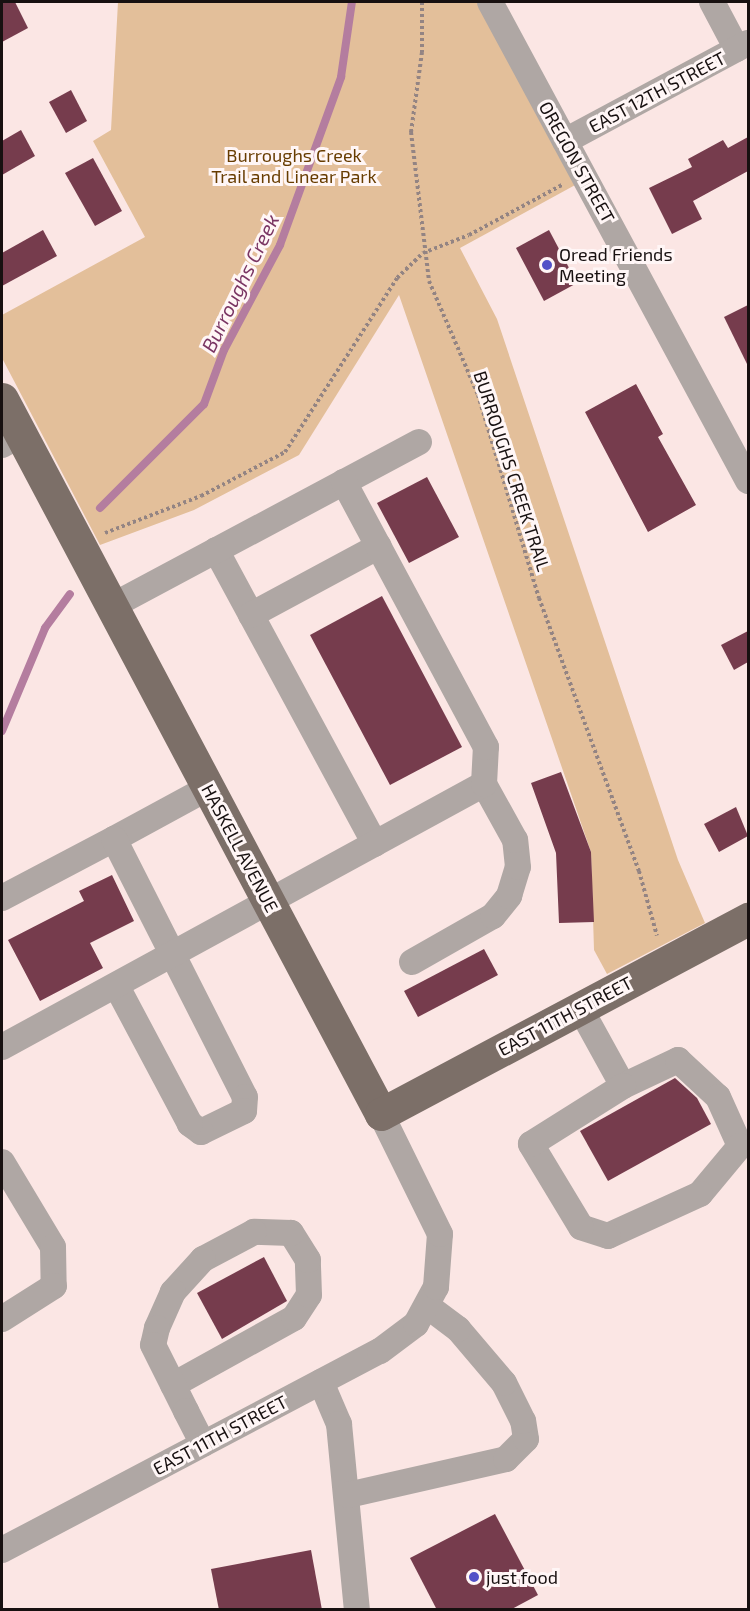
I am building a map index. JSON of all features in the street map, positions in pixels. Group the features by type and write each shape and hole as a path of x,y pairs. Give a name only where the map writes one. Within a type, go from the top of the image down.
{"main road":[{"name":"HASKELL AVENUE","path":"2,399 11,440 112,606 381,1114"},
{"name":"EAST 11TH STREET","path":"381,1114 748,919"}],"street":[{"name":"OREGON STREET","path":"490,2 748,481"},
{"path":"712,2 743,46"},
{"name":"EAST 12TH STREET","path":"565,141 743,46"},
{"path":"112,606 419,442"},
{"path":"344,482 486,747 484,784 515,840 518,867 509,896 493,916 412,962"},
{"path":"251,615 379,546"},
{"path":"216,550 375,844"},
{"path":"2,1047 484,784"},
{"path":"2,898 208,788"},
{"path":"114,839 174,953 245,1097 244,1111 201,1132 190,1124 116,985"},
{"path":"580,1008 623,1086"},
{"path":"678,1060 718,1098 740,1146 700,1194 608,1236 581,1227 531,1144 623,1086 678,1060"},
{"name":"HASKELL AVENUE","path":"381,1114 440,1234 436,1287 427,1306"},
{"path":"2,1162 53,1247 54,1286 2,1319"},
{"path":"173,1385 294,1318 309,1295 308,1260 291,1233 254,1232 203,1259 173,1292 153,1345 173,1385 203,1444"},
{"path":"348,1495 506,1460 526,1439 523,1420 504,1383 458,1329 427,1306"},
{"name":"EAST 11TH STREET","path":"2,1550 402,1337 427,1306"},
{"path":"321,1382 339,1424 348,1495 357,1610"}],"path":[{"name":"BURROUGHS CREEK TRAIL","path":"423,2 422,52 411,132 423,253 429,281 478,396 538,598 639,871 657,936"},
{"path":"105,533 201,496 285,452 397,278 423,253 546,197 583,172"}],"green space":[{"name":"Burroughs Creek Trail and Linear Park","path":"118,2 478,2 577,184 460,248 497,319 678,860 705,923 607,974 594,950 591,852 399,295 299,455 194,510 100,545 2,358 2,315 145,237 93,141 111,130"}],"building":[{"path":"2,2 15,2 28,28 2,42"},
{"path":"71,90 87,121 66,133 49,102"},
{"path":"21,130 35,156 2,175 2,141"},
{"path":"748,137 748,171 693,201 702,219 672,234 649,188 692,167 688,159 723,140 728,148"},
{"path":"93,158 122,211 95,226 65,173"},
{"path":"43,230 57,256 2,286 2,253"},
{"name":"Oread Friends Meeting","path":"549,230 577,283 544,301 516,248"},
{"path":"748,305 748,366 724,317"},
{"path":"636,384 663,434 658,437 696,505 648,532 585,412"},
{"path":"427,477 459,537 409,563 377,503"},
{"path":"382,596 462,747 390,785 310,635"},
{"path":"748,631 748,662 734,670 721,645"},
{"path":"561,772 591,852 594,922 559,923 556,853 531,783"},
{"path":"736,807 748,836 719,852 704,824"},
{"path":"112,875 134,921 90,943 103,968 40,1001 8,940 84,901 79,891"},
{"path":"484,949 498,975 418,1017 404,991"},
{"path":"675,1078 697,1098 711,1124 608,1181 580,1131"},
{"path":"264,1257 287,1301 222,1339 197,1293"},
{"name":"just food","path":"495,1514 538,1595 510,1610 437,1610 410,1558"},
{"path":"311,1550 322,1610 219,1610 211,1569"}],"waterway":[{"name":"Burroughs Creek","path":"100,508 204,404 224,350 280,245 341,77 352,2"},
{"name":"Burroughs Creek","path":"2,731 45,628 70,594"}],"place":[{"name":"Oread Friends Meeting","path":"547,265"},
{"name":"just food","path":"474,1577"}]}
